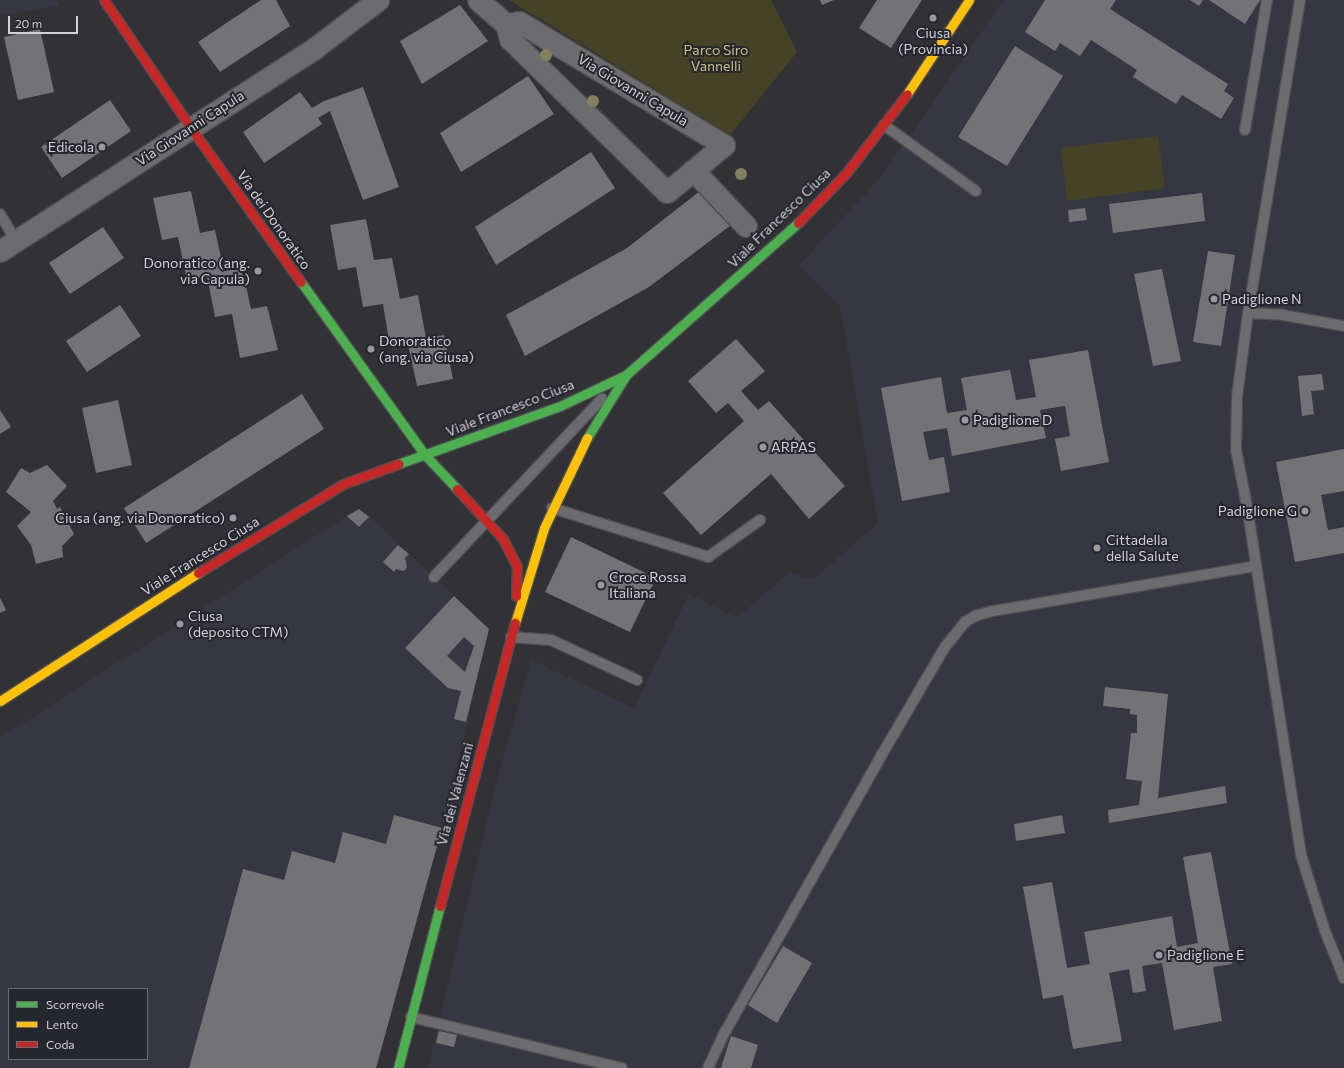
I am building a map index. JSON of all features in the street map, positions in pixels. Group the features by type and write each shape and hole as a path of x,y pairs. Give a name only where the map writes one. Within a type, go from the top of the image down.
{"street":[{"name":"Via dei Donoratico","path":"104,0 191,128 425,455"},
{"name":"Via Giovanni Capula","path":"8,246 316,47 378,0"},
{"name":"Via Giovanni Capula","path":"478,0 506,24 510,39 667,192 724,145 519,22 506,24"},
{"name":"Viale Francesco Ciusa","path":"0,701 174,588 343,484 560,406 626,375 815,207 884,126 969,0"},
{"path":"693,170 746,226"},
{"name":"Viale Francesco Ciusa","path":"544,528 552,508 583,445 626,375"},
{"path":"425,455 504,539 517,567 511,637"},
{"name":"Via dei Valenzani","path":"398,1068 511,637 544,528"}],"lane":[{"path":"1245,130 1267,0"},
{"path":"1300,0 1248,313 1238,396 1236,450 1256,566 1301,855 1325,931 1344,978"},
{"path":"884,126 976,191"},
{"path":"0,214 8,246"},
{"path":"1248,313 1283,315 1344,326"},
{"path":"434,577 566,434 626,375"},
{"path":"552,508 708,557 760,520"},
{"path":"708,1068 725,1032 877,762 945,647 965,622 975,616 993,611 1256,566"},
{"path":"511,637 551,640 637,680"},
{"path":"411,1017 622,1068"}],"shaded area":[{"path":"0,0 56,0 59,5 0,16"},
{"name":"Cittadella della Salute","path":"1003,0 1344,0 1344,1068 428,1068 496,783 531,660 634,708 689,594 737,618 790,572 813,580 878,523 840,306 799,265 872,187 915,130"},
{"path":"361,509 489,629 442,828 376,1068 0,1068 0,738 347,516"}],"green space":[{"name":"Parco Siro Vannelli","path":"509,0 771,0 797,52 730,135"},
{"path":"1158,136 1165,188 1067,201 1061,148"}],"building":[{"path":"261,0 276,0 290,26 220,72 198,42"},
{"path":"820,0 834,0 822,5"},
{"path":"877,0 922,0 891,48 859,28"},
{"path":"1045,0 1116,0 1110,9 1228,84 1224,91 1234,98 1221,119 1182,95 1176,104 1133,77 1137,70 1091,40 1080,56 1060,43 1055,51 1025,32"},
{"path":"1190,0 1203,0 1199,6"},
{"path":"1209,0 1260,0 1245,24"},
{"path":"460,5 488,41 422,84 400,41"},
{"path":"40,29 54,92 18,100 4,37"},
{"path":"1015,46 1063,76 1007,166 958,137"},
{"path":"528,76 554,114 461,172 440,133"},
{"path":"363,87 399,187 363,200 330,111 318,118 322,124 264,163 243,132 300,92 312,108 324,101"},
{"path":"110,100 131,131 62,178 41,147"},
{"path":"591,152 615,188 496,265 475,227"},
{"path":"191,191 200,233 215,230 224,271 242,268 251,309 267,306 278,350 240,358 232,314 215,317 207,276 187,280 178,237 162,240 153,198"},
{"path":"700,191 731,225 649,287 525,356 506,315 627,248"},
{"path":"1202,193 1205,221 1113,233 1109,204"},
{"path":"1085,208 1087,220 1069,222 1068,210"},
{"path":"366,219 374,260 392,258 400,299 418,295 426,338 444,335 453,379 417,386 408,344 390,347 383,304 363,307 356,267 338,270 330,225"},
{"path":"103,227 124,258 70,294 49,263"},
{"name":"Padiglione N","path":"1208,251 1235,255 1221,346 1193,342"},
{"path":"1162,269 1181,361 1153,366 1134,274"},
{"path":"120,305 141,336 87,372 66,341"},
{"name":"ARPAS","path":"736,339 765,371 741,391 758,410 769,401 845,486 809,519 771,474 701,535 663,493 744,421 728,403 716,413 688,381"},
{"name":"Padiglione D","path":"1088,350 1109,462 1061,471 1055,439 1070,436 1065,406 1040,410 1046,438 952,456 947,428 923,432 929,460 944,457 950,492 902,501 881,388 941,377 947,413 967,410 961,378 1010,370 1016,400 1036,397 1029,360"},
{"path":"1322,374 1324,390 1311,391 1314,414 1302,416 1298,376"},
{"path":"302,394 324,429 146,543 124,508"},
{"path":"118,400 132,465 96,473 82,408"},
{"path":"0,410 11,427 0,434"},
{"name":"Padiglione G","path":"1344,449 1344,491 1321,495 1328,530 1344,527 1344,553 1295,562 1276,462"},
{"path":"47,465 67,486 53,501 57,509 60,507 74,534 62,546 63,557 36,564 31,545 17,526 31,512 6,492 21,468 30,473"},
{"path":"359,509 369,517 359,527 347,516"},
{"name":"Croce Rossa Italiana","path":"571,537 656,578 630,632 545,592"},
{"path":"398,545 409,554 405,558 407,567 404,571 396,569 394,572 383,562"},
{"path":"454,596 489,629 466,722 454,719 461,691 448,688 405,648","holes":["464,637 474,646 465,672 447,656"]},
{"path":"0,598 6,610 0,613"},
{"path":"1105,687 1168,694 1158,798 1225,786 1227,803 1109,823 1108,810 1139,805 1142,781 1126,779 1131,733 1137,733 1137,715 1130,714 1130,709 1103,706"},
{"path":"394,815 442,828 376,1068 189,1068 243,869 284,880 292,851 335,863 343,832 386,844"},
{"path":"1062,815 1065,833 1016,841 1014,824"},
{"name":"Padiglione E","path":"1211,852 1232,964 1213,967 1222,1021 1174,1030 1162,963 1142,966 1146,991 1133,993 1129,969 1109,973 1122,1041 1073,1049 1063,995 1043,999 1023,887 1052,882 1067,968 1090,964 1084,932 1172,916 1177,947 1198,943 1183,857"},
{"path":"783,946 812,963 777,1023 748,1005"},
{"path":"439,1031 457,1035 454,1047 436,1043"},
{"path":"731,1036 758,1045 751,1068 721,1068"}],"traffic: fast":[{"path":"587,438 626,375 798,223"},
{"path":"301,282 425,455 457,489"},
{"path":"398,464 560,406 626,375"},
{"path":"398,1068 440,906"}],"traffic: slow":[{"path":"907,94 969,0"},
{"path":"515,623 544,528 587,438"},
{"path":"0,701 198,573"}],"traffic: jam":[{"path":"104,0 191,128 301,282"},
{"path":"798,223 847,172 907,94"},
{"path":"198,573 343,484 398,464"},
{"path":"457,489 503,539 517,567 516,596"},
{"path":"440,906 515,623"}],"place":[{"name":"Ciusa (Provincia)","path":"933,18"},
{"name":"Edicola","path":"102,147"},
{"name":"Donoratico (ang. via Capula)","path":"258,271"},
{"name":"Padiglione N","path":"1214,299"},
{"name":"Donoratico (ang. via Ciusa)","path":"371,349"},
{"name":"Padiglione D","path":"965,420"},
{"name":"ARPAS","path":"763,447"},
{"name":"Padiglione G","path":"1305,511"},
{"name":"Ciusa (ang. via Donoratico)","path":"233,518"},
{"name":"Cittadella della Salute","path":"1097,548"},
{"name":"Croce Rossa Italiana","path":"601,585"},
{"name":"Ciusa (deposito CTM)","path":"180,624"},
{"name":"Padiglione E","path":"1159,955"}]}
